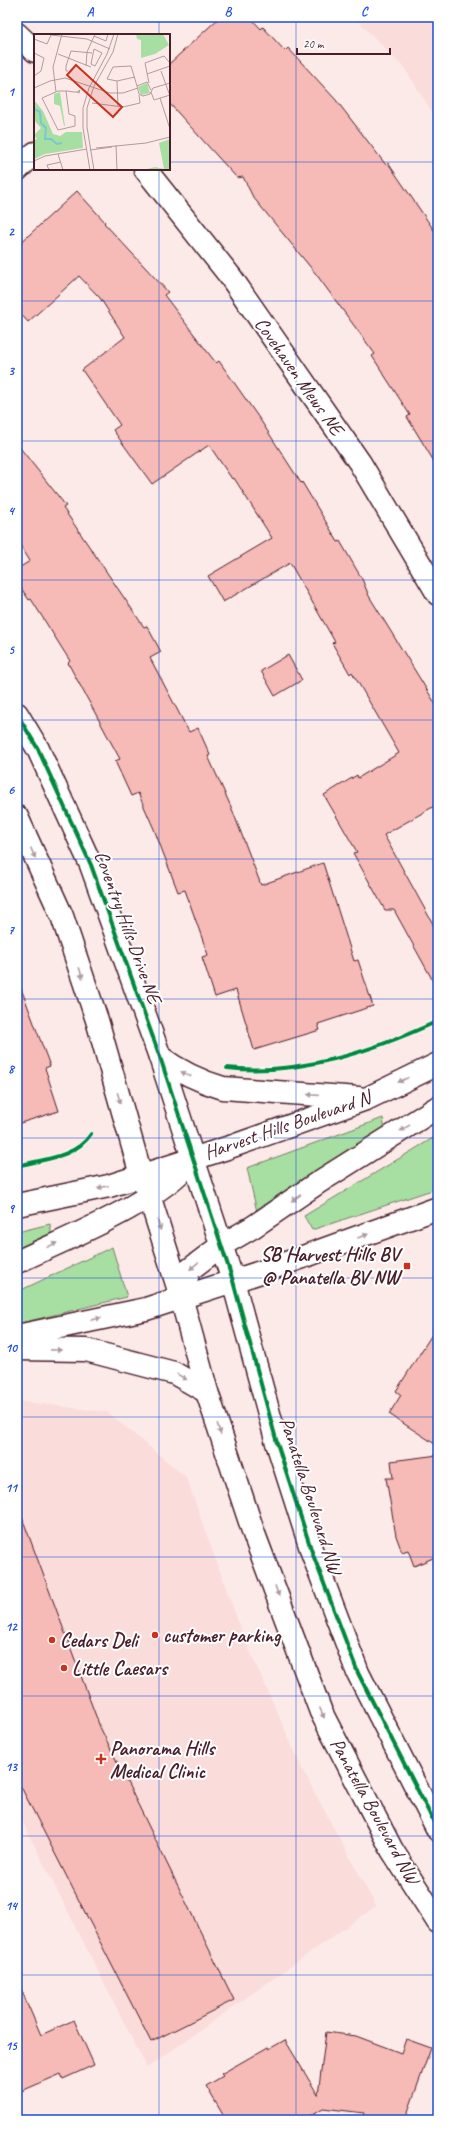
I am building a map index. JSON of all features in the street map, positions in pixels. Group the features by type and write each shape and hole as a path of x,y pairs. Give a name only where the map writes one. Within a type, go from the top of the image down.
{"street":[{"path":"17,34 34,50"},
{"path":"17,170 34,154"},
{"name":"Covehaven Mews NE","path":"146,170 230,276 360,463 438,594"},
{"name":"Coventry Hills Drive NE","path":"17,714 38,749 91,865 160,1057 194,1158"},
{"path":"17,817 62,916 97,1020 145,1185"},
{"path":"160,1057 180,1072 203,1082 223,1088 366,1099"},
{"name":"Harvest Hills Boulevard N","path":"194,1158 302,1123 366,1099 438,1064"},
{"path":"181,1297 190,1270 222,1246 253,1227 319,1182 438,1107"},
{"path":"17,1205 109,1186 145,1185 175,1178 194,1158"},
{"name":"Panatella Boulevard NW","path":"194,1158 233,1281 276,1443 312,1552 358,1673 438,1830"},
{"path":"17,1262 116,1214 145,1185"},
{"name":"Panatella Boulevard NW","path":"145,1185 181,1297 207,1392 254,1534 321,1712 392,1850 438,1922"},
{"path":"17,1336 146,1309 233,1281 438,1208"},
{"path":"17,1350 86,1350 153,1366 174,1373 207,1392"}],"shaded area":[{"path":"354,17 438,17 438,121 405,69"},
{"path":"17,1401 107,1412 186,1477 242,1633 304,1773 376,1906 147,2068 17,1811"}],"green space":[{"path":"383,1118 385,1132 257,1212 247,1168"},
{"path":"438,1135 438,1188 312,1230 304,1216"},
{"path":"50,1224 52,1238 17,1254 17,1232"},
{"path":"112,1247 127,1297 17,1324 17,1292"}],"building":[{"path":"220,17 250,17 261,29 263,27 285,51 288,48 336,100 386,165 388,163 438,236 438,468 407,417 410,415 372,356 375,354 316,274 253,197 243,177 237,178 170,104 170,63"},
{"path":"77,191 105,222 104,223 168,292 164,295 216,363 219,361 261,421 301,483 302,482 338,542 340,541 362,579 369,596 438,708 438,804 384,835 438,933 438,990 394,910 385,910 353,853 357,852 324,795 357,775 358,778 399,753 352,672 350,674 332,643 335,642 290,563 223,602 208,576 272,538 234,478 232,479 209,445 152,484 113,430 120,425 82,370 125,337 100,298 79,276 28,322 17,310 17,246"},
{"path":"17,444 66,506 63,508 144,627 147,626 161,652 150,658 189,732 198,728 210,755 208,756 232,809 261,885 323,863 354,961 358,960 373,1006 318,1024 320,1030 254,1050 236,990 215,997 202,957 208,955 185,890 178,892 154,829 138,793 131,796 115,761 120,759 68,663 70,661 31,599 29,600 17,582 17,569 30,561 17,540"},
{"path":"288,655 302,680 275,696 261,671"},
{"path":"19,983 50,1066 45,1068 59,1111 17,1124 17,984"},
{"path":"438,1325 438,1446 389,1414 401,1395 396,1391"},
{"path":"438,1455 438,1556 414,1566 408,1550 402,1552 396,1536 386,1478 393,1478 391,1461"},
{"path":"17,1512 20,1512 100,1727 234,2000 151,2042 17,1779"},
{"path":"17,1980 41,2035 74,2020 94,2065 63,2079 61,2074 17,2093"},
{"path":"326,2032 356,2036 401,2053 406,2039 431,2048 405,2120 362,2120 364,2113 323,2108 303,2120 226,2120 206,2086 223,2076 221,2074 268,2047 269,2049 285,2040 318,2095"}],"cycle path":[{"path":"17,714 38,749 91,865 160,1057 233,1281 277,1443 312,1552 358,1673 438,1830"},
{"path":"227,1068 254,1070 281,1068 308,1065 335,1059 388,1042 438,1021"},
{"path":"17,1166 67,1153 84,1142 91,1134"}],"place":[{"name":"SB Harvest Hills BV @ Panatella BV NW","path":"407,1266"},
{"name":"customer parking","path":"155,1635"},
{"name":"Cedars Deli","path":"52,1640"},
{"name":"Little Caesars","path":"64,1668"},
{"name":"Panorama Hills Medical Clinic","path":"101,1759"}]}
